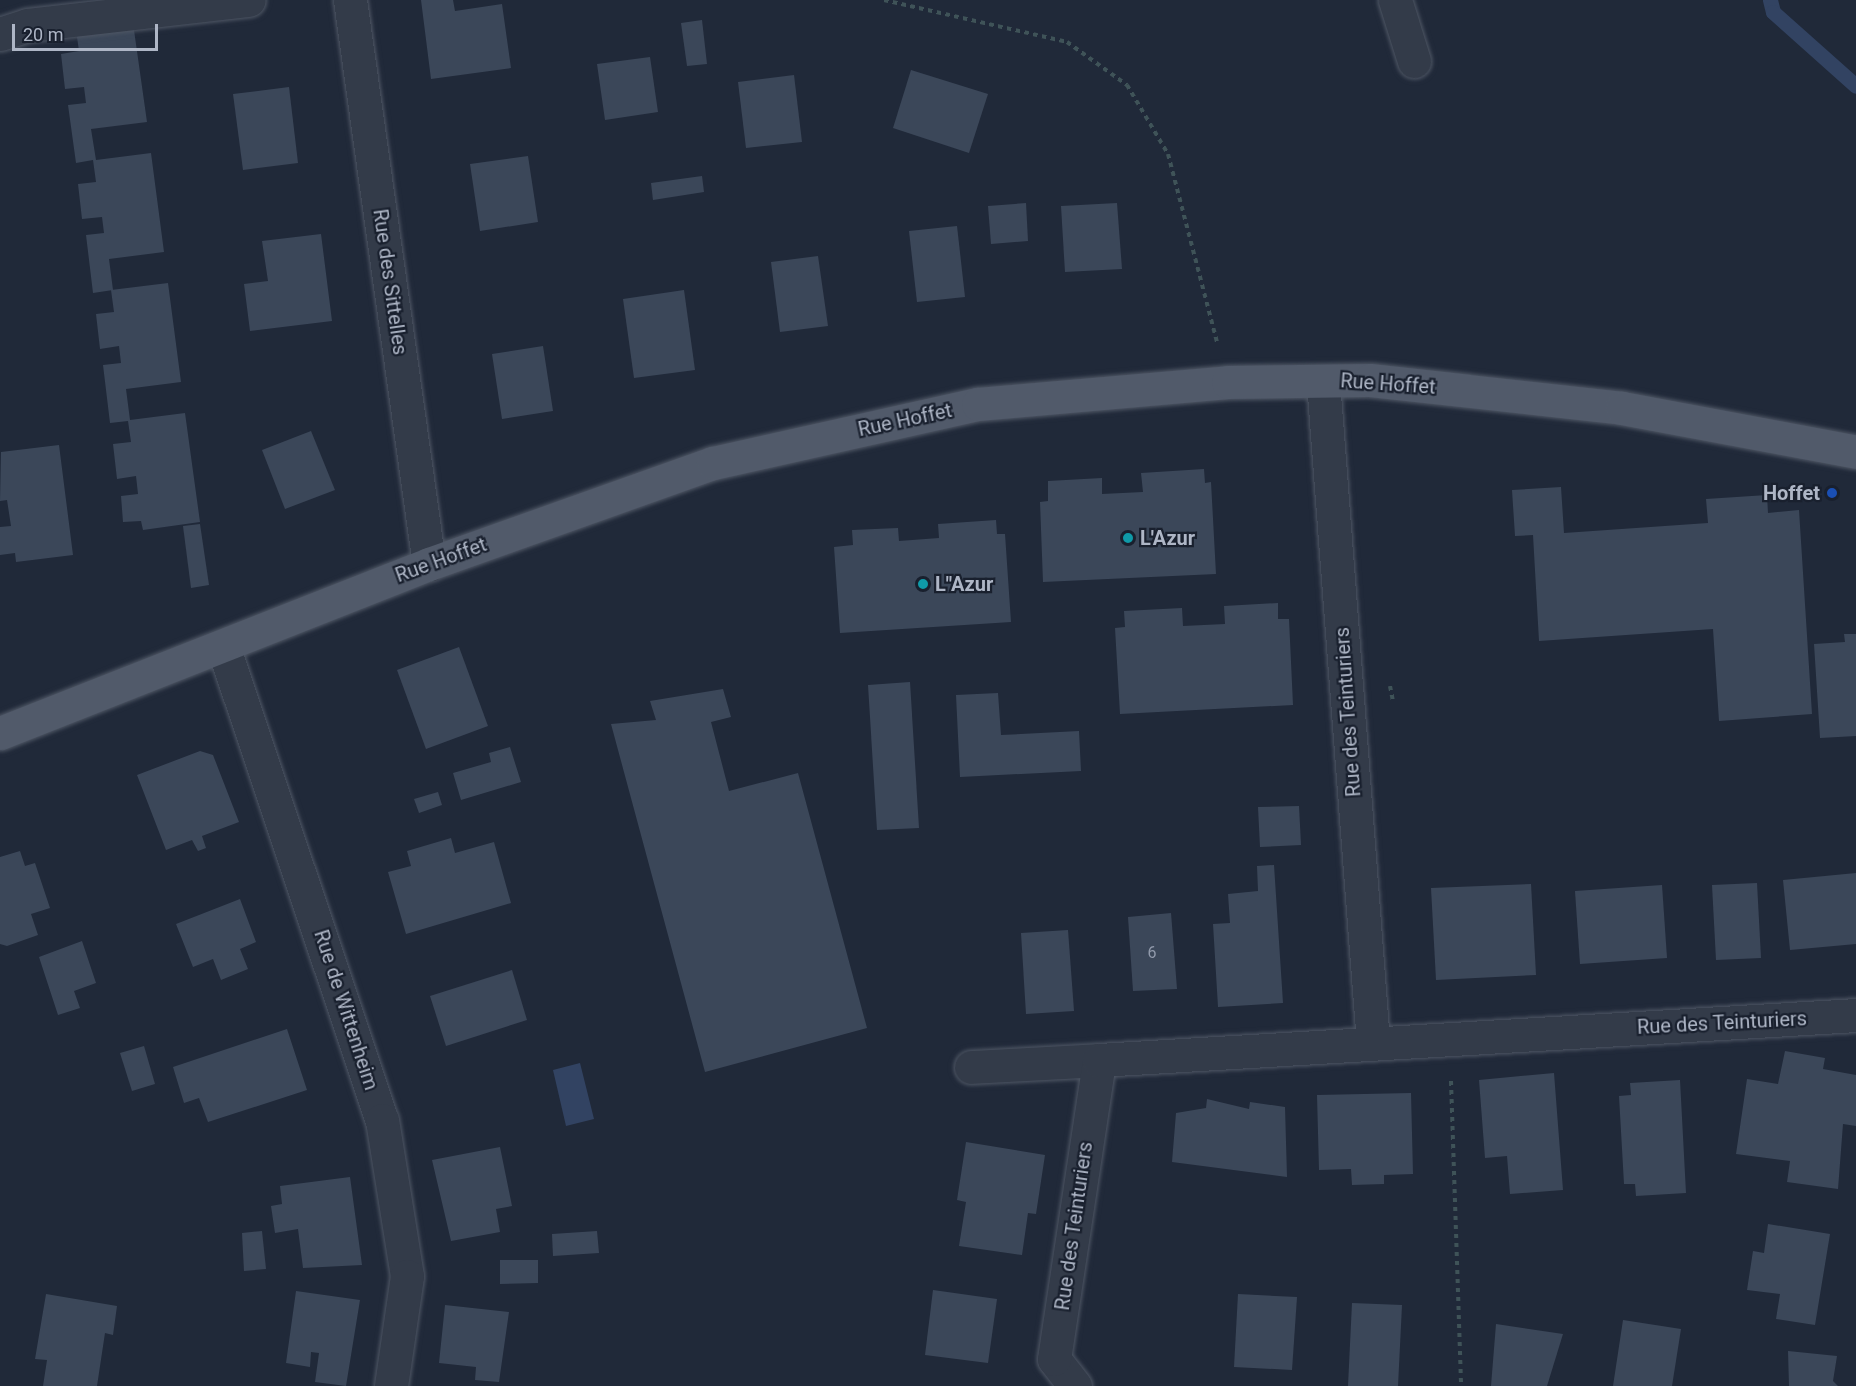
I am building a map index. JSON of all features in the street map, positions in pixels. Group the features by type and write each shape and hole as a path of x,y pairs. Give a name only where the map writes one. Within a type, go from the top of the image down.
{"main road":[{"name":"Rue Hoffet","path":"0,733 429,564 713,463 978,404 1228,382 1370,380 1622,408 1856,452"}],"street":[{"path":"0,34 28,25 249,0"},
{"name":"Rue des Sittelles","path":"350,0 429,564"},
{"path":"1395,0 1414,61"},
{"name":"Rue des Teinturiers","path":"1323,381 1372,1043"},
{"name":"Rue de Wittenheim","path":"222,646 382,1120 407,1276 391,1386"},
{"name":"Rue des Teinturiers","path":"971,1067 1856,1015"},
{"name":"Rue des Teinturiers","path":"1075,1386 1054,1359 1099,1060"},
{"path":"1058,1063 1091,1112"}],"path":[{"path":"884,0 1066,42 1127,85 1168,154 1228,382"},
{"path":"1388,681 1394,712"},
{"path":"1450,1039 1461,1386"}],"water":[{"path":"580,1063 594,1119 566,1126 553,1070"}],"building":[{"path":"421,0 453,0 455,11 502,4 511,68 431,79"},
{"path":"702,20 707,64 687,66 681,23"},
{"path":"133,23 147,122 91,129 96,160 151,153 164,252 109,259 113,290 93,293 86,235 104,233 102,217 82,219 78,184 96,182 93,160 76,163 68,105 86,103 84,87 65,89 61,54 79,51 76,30"},
{"path":"650,57 658,112 605,120 597,64"},
{"path":"911,70 988,94 969,153 893,128"},
{"path":"794,75 802,142 746,148 738,82"},
{"path":"289,87 298,163 243,170 233,94"},
{"path":"528,156 538,222 480,231 470,164"},
{"path":"702,176 704,192 653,200 651,183"},
{"path":"1026,203 1028,241 991,244 988,206"},
{"path":"1117,203 1122,269 1065,272 1061,206"},
{"path":"957,226 965,297 917,302 909,231"},
{"path":"321,234 332,321 250,331 244,284 268,281 262,241"},
{"path":"818,256 828,326 780,332 771,262"},
{"path":"168,283 181,382 126,389 130,420 185,413 200,522 143,530 141,521 123,522 121,496 138,494 136,476 117,479 113,444 131,442 128,421 110,423 103,365 121,363 119,346 100,349 96,314 114,312 111,290"},
{"path":"684,290 695,370 634,378 623,299"},
{"path":"543,346 553,411 502,419 492,354"},
{"path":"311,431 335,490 285,509 262,450"},
{"path":"59,445 73,555 16,562 15,553 0,555 0,527 11,526 7,500 0,501 1,452"},
{"name":"L'Azur","path":"1204,469 1205,483 1211,482 1216,574 1043,582 1040,502 1048,501 1048,481 1102,478 1102,494 1143,492 1141,473"},
{"path":"1561,487 1564,533 1708,523 1706,499 1767,495 1768,513 1799,510 1812,714 1719,721 1713,629 1539,641 1533,535 1515,536 1512,490"},
{"name":"L\"Azur","path":"996,520 997,534 1005,534 1011,622 840,633 834,547 853,545 852,530 898,528 899,541 939,538 938,524"},
{"path":"200,524 209,585 191,588 183,526"},
{"name":"L'Azur","path":"1278,603 1278,619 1289,619 1293,705 1120,714 1115,628 1125,627 1124,611 1182,608 1183,626 1225,624 1224,606"},
{"path":"1844,634 1856,634 1856,736 1820,738 1814,644 1845,642"},
{"path":"459,647 488,726 426,749 397,670"},
{"path":"910,682 919,828 877,830 868,685"},
{"path":"723,689 731,717 711,722 729,791 798,773 867,1028 705,1072 611,724 656,720 650,701"},
{"path":"998,693 1001,735 1079,731 1081,771 960,777 956,695"},
{"path":"510,747 521,782 461,800 453,773 491,762 489,753"},
{"path":"200,751 213,755 239,822 202,836 206,848 198,851 192,840 166,850 137,775"},
{"path":"438,792 442,805 419,813 414,799"},
{"path":"1299,806 1301,845 1260,847 1258,807"},
{"path":"451,838 455,853 494,842 511,903 406,934 388,872 411,866 407,851"},
{"path":"20,851 25,866 35,863 50,908 31,914 38,935 7,946 0,944 0,857"},
{"path":"1274,865 1283,1003 1218,1007 1213,924 1230,923 1228,894 1258,891 1257,866"},
{"path":"1856,873 1856,944 1790,950 1783,880"},
{"path":"1757,883 1761,958 1716,960 1712,885"},
{"path":"1531,884 1536,975 1436,980 1431,888"},
{"path":"1662,885 1667,958 1580,964 1575,891"},
{"path":"240,899 256,942 240,949 248,969 221,980 213,959 193,967 176,924"},
{"path":"1171,913 1177,989 1133,991 1128,917"},
{"path":"1068,930 1074,1011 1026,1014 1021,933"},
{"path":"82,941 96,983 74,991 80,1008 58,1015 39,957"},
{"path":"512,970 527,1020 446,1046 430,996"},
{"path":"287,1029 307,1090 208,1122 199,1098 184,1103 173,1067"},
{"path":"144,1046 155,1084 132,1091 120,1053"},
{"path":"1785,1051 1825,1058 1823,1069 1856,1075 1856,1126 1843,1124 1838,1189 1787,1182 1790,1161 1736,1154 1747,1079 1778,1084"},
{"path":"1554,1073 1563,1190 1510,1194 1507,1156 1485,1158 1479,1080"},
{"path":"1680,1080 1686,1193 1636,1196 1635,1184 1624,1184 1619,1096 1631,1095 1630,1083"},
{"path":"1411,1093 1413,1174 1384,1175 1384,1184 1352,1185 1351,1169 1319,1170 1317,1095"},
{"path":"1207,1099 1249,1109 1250,1102 1285,1107 1287,1177 1172,1162 1176,1113 1206,1108"},
{"path":"966,1142 1045,1155 1036,1214 1028,1213 1022,1255 959,1246 966,1202 957,1200"},
{"path":"500,1147 512,1206 496,1209 500,1232 451,1241 432,1160"},
{"path":"350,1177 362,1265 303,1268 298,1229 275,1233 271,1206 282,1204 280,1186"},
{"path":"1768,1224 1830,1234 1815,1325 1776,1319 1780,1294 1747,1290 1753,1251 1764,1253"},
{"path":"262,1231 266,1269 244,1271 242,1233"},
{"path":"597,1231 599,1253 553,1256 552,1234"},
{"path":"500,1260 538,1260 538,1283 500,1284"},
{"path":"933,1290 997,1299 988,1363 925,1355"},
{"path":"296,1291 360,1300 346,1386 315,1382 319,1353 311,1352 310,1367 286,1363"},
{"path":"46,1294 117,1306 113,1335 105,1333 97,1386 43,1386 47,1360 35,1359"},
{"path":"1238,1294 1297,1297 1292,1370 1234,1367"},
{"path":"1352,1303 1402,1305 1398,1386 1348,1386"},
{"path":"445,1305 509,1312 499,1382 475,1380 476,1367 439,1363"},
{"path":"1623,1320 1681,1329 1672,1386 1613,1386"},
{"path":"1496,1324 1563,1334 1547,1386 1491,1386"},
{"path":"1788,1351 1837,1356 1833,1381 1838,1386 1789,1386"}],"waterway":[{"path":"1770,0 1773,12 1856,86"}],"place":[{"name":"Hoffet","path":"1832,493"},
{"name":"L'Azur","path":"1128,538"},
{"name":"L\"Azur","path":"923,584"}]}
